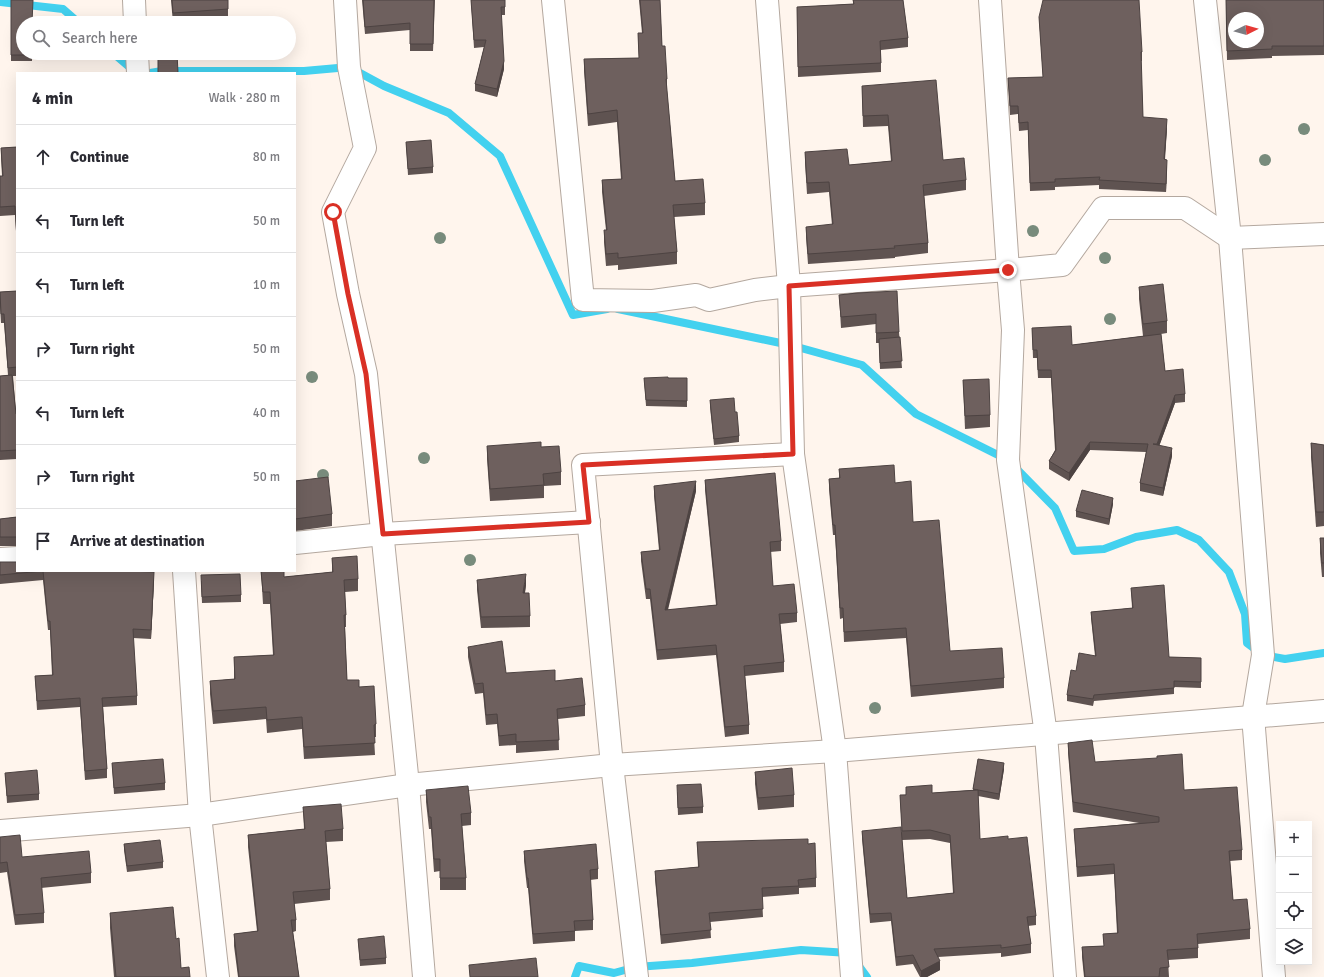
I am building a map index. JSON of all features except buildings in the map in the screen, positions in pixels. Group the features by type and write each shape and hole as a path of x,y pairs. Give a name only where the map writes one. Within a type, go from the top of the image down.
{"street":[{"path":"134,0 135,16"},
{"path":"345,0 349,67 365,148 333,212 348,294 366,374 408,785 424,977"},
{"path":"553,0 583,300 653,300 696,295 709,300 755,290 789,286 1062,265 1104,208 1184,208 1230,238 1324,234"},
{"path":"767,0 789,286 793,454 835,751 852,977"},
{"path":"990,0 1013,330 1008,460 1046,735 1065,977"},
{"path":"1204,0 1230,238 1263,655 1253,716 1274,977"},
{"path":"137,60 138,72"},
{"path":"637,977 612,765 583,465 793,454"},
{"path":"296,543 383,534 589,522"},
{"path":"0,558 16,558"},
{"path":"184,572 200,814 218,977"},
{"path":"0,831 200,814 408,785 612,765 835,751 1046,735 1324,711"}],"waterway":[{"path":"0,2 63,9 71,16"},
{"path":"121,60 134,71"},
{"path":"156,72 304,71 349,67 384,86 449,113 500,156 573,315 607,309"},
{"path":"618,309 790,345 862,365 916,414 1008,460 1055,508 1074,551 1104,549 1136,537 1177,530 1199,540 1229,572 1245,614 1247,643 1263,655 1285,659 1324,653"},
{"path":"575,977 579,966 614,973 636,967 692,963 801,950 849,953"},
{"path":"856,962 867,977"}],"route":[{"path":"333,212 348,294 366,374 383,534 589,522 583,465 793,454 789,286 1008,270"}]}
